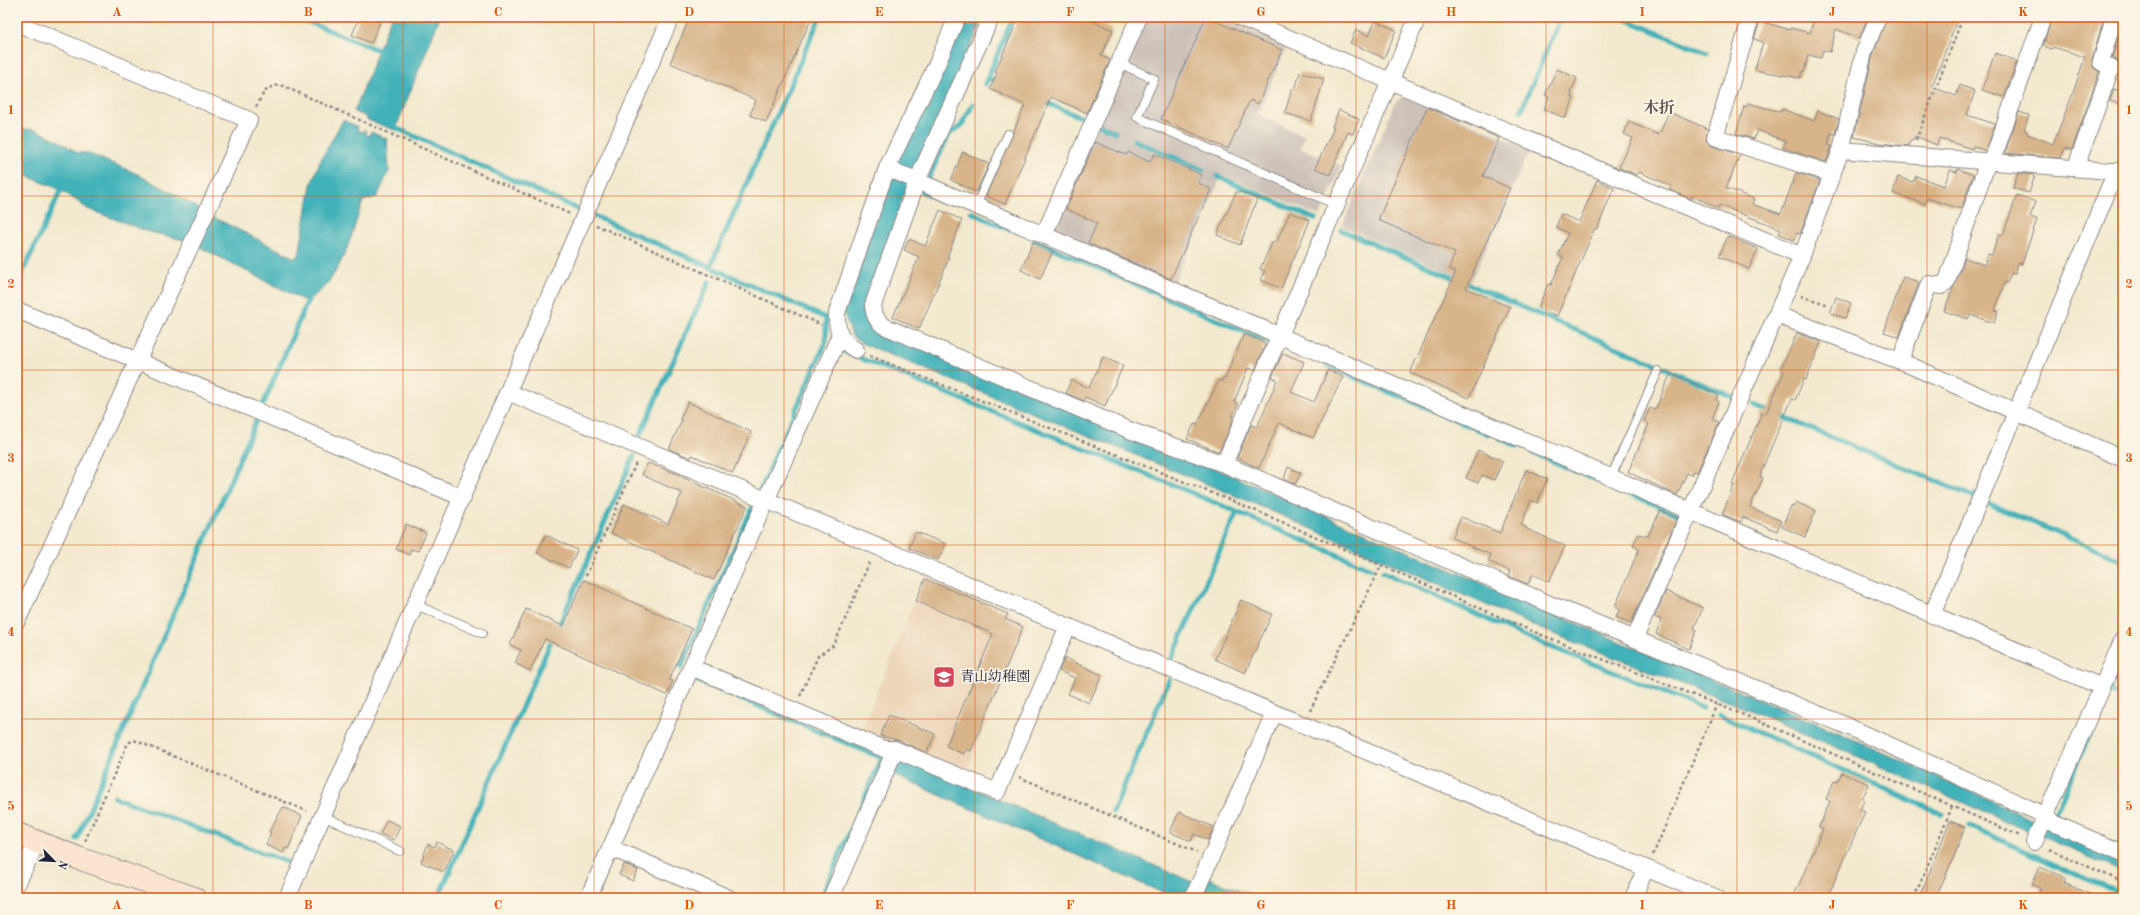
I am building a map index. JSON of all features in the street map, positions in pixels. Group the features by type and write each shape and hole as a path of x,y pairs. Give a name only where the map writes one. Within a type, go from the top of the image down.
{"main road":[{"path":"17,834 78,858 194,898"}],"street":[{"path":"287,898 671,17"},
{"path":"856,350 846,344 840,335 837,325 837,313 890,169 957,17"},
{"path":"991,17 915,180 873,305 874,314 878,322 884,326 1129,430 1224,464 1840,723 2053,823 2123,853"},
{"path":"1044,235 1139,17"},
{"path":"1239,17 1802,256"},
{"path":"1224,464 1281,336 1418,17"},
{"path":"1751,17 1715,137 1832,174"},
{"path":"1635,638 1692,511 1802,256 1841,150 1864,52 1878,17"},
{"path":"1900,361 1929,284 1942,286 1947,281 2043,17"},
{"path":"2076,168 2111,68 2101,62 2114,17"},
{"path":"17,23 249,120 17,621"},
{"path":"1841,150 2120,171 2016,412 1932,615"},
{"path":"890,169 2102,687"},
{"path":"17,310 462,498"},
{"path":"1776,315 1900,361 2123,459"},
{"path":"588,898 840,335"},
{"path":"508,392 1718,898"},
{"path":"691,667 884,749 894,750 997,792 1068,626"},
{"path":"2035,839 2123,639"},
{"path":"1193,898 1274,713"},
{"path":"831,898 894,750"},
{"path":"17,884 37,842"},
{"path":"611,848 729,898"},
{"path":"1633,898 1647,868"}],"lane":[{"path":"1119,63 1154,79 1137,117 1337,205"},
{"path":"976,206 1008,134"},
{"path":"1611,477 1658,371"},
{"path":"416,605 482,633"},
{"path":"323,816 400,851"}],"path":[{"path":"1910,155 1963,17"},
{"path":"249,120 263,93 271,86 281,85 824,326"},
{"path":"1787,292 1829,306"},
{"path":"856,350 1252,509 1539,634 1718,704 1952,807 2035,839 2123,882"},
{"path":"586,576 642,448"},
{"path":"793,710 818,656 834,645 876,546"},
{"path":"1304,725 1381,566"},
{"path":"1647,868 1718,704"},
{"path":"78,858 128,743 134,740 323,816"},
{"path":"1006,772 1210,858"},
{"path":"1914,898 1952,807"}],"shaded area":[{"path":"1143,17 1217,17 1287,46 1257,115 1305,136 1300,148 1342,166 1320,216 1222,175 1172,287 1052,236"},
{"path":"1405,96 1530,149 1471,282 1342,226 1396,101"},
{"name":"青山幼稚園","path":"925,576 1028,620 965,774 860,734"}],"water":[{"path":"391,17 440,17 395,130 370,121 366,119 367,117 354,112"},
{"path":"963,17 984,17 903,197 866,310 867,321 876,330 1221,471 1549,612 1837,732 2123,859 2123,872 1752,711 1541,629 1253,503 861,343 852,336 844,313 889,180"},
{"path":"343,120 358,127 357,130 362,132 364,130 366,131 365,134 369,136 371,132 387,139 389,171 377,197 363,201 349,243 336,271 328,283 305,301 188,241 149,232 88,209 61,190 17,172 17,128 36,130 58,140 78,153 87,153 133,172 177,195 213,217 295,258 299,255 311,185 320,161"},
{"path":"901,758 1193,882 1187,896 1170,896 896,776 894,774"},
{"path":"1209,878 1240,891 1266,898 1202,898"}],"building":[{"path":"360,17 382,17 371,43 352,35"},
{"path":"690,17 812,17 766,122 750,115 756,100 670,63"},
{"path":"1019,17 1083,17 1113,30 1101,56 1110,60 1087,113 1051,97 1005,204 986,196 1025,105 990,89 997,73 995,72"},
{"path":"1206,17 1282,50 1258,104 1250,100 1228,149 1161,119"},
{"path":"1807,17 1868,17 1859,38 1836,29 1830,52 1823,50 1821,58 1808,55 1804,72 1802,71 1800,78 1755,70 1763,42 1754,39 1760,21 1790,30 1790,28 1810,33 1814,20"},
{"path":"1887,17 1958,17 1932,87 1956,96 1960,85 1975,91 1967,115 1995,124 1986,151 1973,146 1972,149 1939,138 1937,145 1915,136 1913,140 1911,139 1908,146 1879,143 1854,137 1873,55"},
{"path":"2052,17 2104,17 2092,60 2093,67 2099,72 2072,150 2065,148 2061,158 2005,153 2019,112 2029,115 2024,130 2028,132 2027,134 2053,144 2072,96 2085,57 2053,47 2052,49 2043,46"},
{"path":"2123,20 2123,63 2112,58"},
{"path":"1375,21 1396,30 1384,58 1350,43 1356,30 1369,36"},
{"path":"1995,53 2017,61 2004,97 1982,90"},
{"path":"1557,69 1577,78 1571,92 1571,97 1574,98 1565,118 1544,109 1549,97 1545,95"},
{"path":"1300,72 1324,79 1311,121 1285,113 1292,89 1295,90"},
{"path":"2114,89 2123,92 2123,105 2110,101"},
{"path":"1748,103 1781,112 1782,109 1814,121 1818,111 1839,119 1835,134 1831,133 1828,145 1832,146 1826,162 1783,148 1785,141 1757,130 1754,139 1736,134 1744,106 1747,107"},
{"path":"1427,107 1499,138 1483,176 1510,188 1466,288 1510,307 1469,398 1410,373 1456,272 1449,269 1455,253 1378,220"},
{"path":"1339,110 1359,119 1353,134 1348,132 1330,175 1315,168 1334,128 1332,127"},
{"path":"1669,112 1708,129 1706,140 1712,146 1740,155 1726,188 1754,199 1752,204 1781,214 1796,173 1820,180 1800,234 1797,233 1794,240 1779,234 1781,229 1719,205 1718,208 1692,196 1691,199 1670,190 1672,186 1639,172 1637,175 1619,168 1633,138 1624,134 1629,122 1659,135"},
{"path":"1095,142 1126,155 1128,152 1150,162 1154,154 1202,175 1198,183 1211,189 1171,279 1088,243 1097,223 1066,209"},
{"path":"963,152 989,164 976,192 951,180"},
{"path":"1958,169 1973,175 1961,209 1927,198 1925,204 1893,193 1898,177 1913,182 1916,176 1944,186 1950,170 1957,172"},
{"path":"2018,173 2035,175 2029,193 2013,188"},
{"path":"1597,180 1614,188 1557,316 1538,308 1548,284 1551,285 1563,257 1558,255 1568,233 1556,227 1561,214 1579,222"},
{"path":"1236,192 1241,192 1257,199 1240,245 1217,235"},
{"path":"2017,195 2036,202 2030,217 2037,219 2022,264 2018,263 2015,274 2011,273 2007,283 2005,282 1995,310 1998,311 1994,323 1970,315 1968,319 1944,311 1965,258 1984,265 1988,254 1992,255 1999,234 2003,235"},
{"path":"940,210 962,220 947,257 949,257 945,268 919,329 893,317 919,257 904,250 909,239 925,246"},
{"path":"1290,212 1310,220 1281,288 1260,280 1265,271 1260,269 1273,241 1276,243"},
{"path":"1728,236 1758,249 1749,269 1719,256"},
{"path":"1033,242 1053,251 1040,279 1021,270"},
{"path":"1903,277 1919,282 1899,337 1884,332"},
{"path":"1836,297 1851,303 1845,318 1830,313"},
{"path":"1797,333 1821,342 1806,380 1804,379 1795,400 1792,399 1770,450 1761,472 1760,477 1763,478 1750,507 1781,521 1777,531 1743,517 1741,522 1722,514 1734,485 1732,484 1762,412 1766,414 1784,371 1781,369"},
{"path":"1244,334 1264,342 1265,345 1255,370 1248,368 1234,402 1238,404 1232,417 1234,418 1220,450 1217,451 1187,439 1194,424 1197,425 1219,380 1222,381 1223,378 1225,379"},
{"path":"1283,353 1304,362 1291,392 1314,402 1328,370 1343,377 1313,438 1279,423 1259,468 1237,458 1251,425 1257,427 1277,380 1272,377"},
{"path":"1103,357 1123,366 1105,406 1085,397 1084,401 1066,393 1071,380 1089,388"},
{"path":"1671,373 1719,395 1716,400 1719,401 1712,419 1719,422 1713,437 1697,472 1694,471 1692,475 1687,473 1677,495 1628,472 1649,424 1644,421 1650,408 1655,410"},
{"path":"688,402 751,432 733,473 692,455 691,458 669,449"},
{"path":"1478,450 1503,461 1494,480 1482,475 1478,483 1466,478"},
{"path":"648,463 683,476 682,477 747,506 714,580 611,533 624,504 668,524 682,493 642,475"},
{"path":"1288,467 1301,473 1295,484 1284,479"},
{"path":"1526,470 1547,479 1537,503 1531,500 1521,525 1565,546 1549,582 1533,574 1528,584 1508,576 1510,571 1488,561 1491,555 1452,538 1461,517 1500,533"},
{"path":"1796,502 1816,511 1805,537 1782,527 1791,506 1793,507"},
{"path":"1660,511 1677,518 1631,623 1616,617 1620,609 1615,607 1639,549 1633,546 1638,534 1648,536"},
{"path":"406,524 426,533 418,551 411,549 409,555 396,549"},
{"path":"916,532 946,544 938,560 909,548"},
{"path":"546,535 577,550 569,568 537,553"},
{"path":"925,579 1008,614 1005,619 1023,627 971,751 966,749 964,754 946,746 993,634 916,601"},
{"path":"584,580 692,629 669,680 673,681 667,695 545,639 530,671 515,663 521,650 510,645 526,609 563,626"},
{"path":"1666,591 1703,608 1694,628 1697,630 1689,649 1656,634 1661,620 1655,617"},
{"path":"1241,600 1272,614 1245,673 1215,659"},
{"path":"1065,658 1102,675 1089,703 1068,694 1075,678 1059,671"},
{"path":"889,715 935,734 927,753 898,740 880,736"},
{"path":"1842,773 1869,784 1862,799 1864,800 1860,810 1865,812 1827,898 1793,898 1823,829 1819,827 1830,801 1826,799 1834,781 1837,782"},
{"path":"283,807 302,816 288,849 285,848 283,853 266,845 271,833 269,832"},
{"path":"1179,812 1214,827 1208,840 1194,834 1191,841 1170,832"},
{"path":"387,820 400,826 394,840 380,834"},
{"path":"1950,821 1965,827 1957,849 1936,898 1919,898"},
{"path":"437,842 454,850 444,872 421,862 428,844 435,847"},
{"path":"624,864 638,870 633,881 619,875"},
{"path":"2040,867 2066,878 2064,883 2099,898 2037,898 2041,888 2032,885"}],"waterway":[{"path":"296,17 378,50"},
{"path":"710,267 820,17"},
{"path":"985,84 1013,17"},
{"path":"1521,111 1561,17"},
{"path":"1620,17 1707,53"},
{"path":"988,78 1000,83"},
{"path":"1042,101 1085,119"},
{"path":"928,180 949,134 961,126 973,104"},
{"path":"1097,124 1115,132"},
{"path":"396,128 580,210"},
{"path":"1134,140 1203,170"},
{"path":"1217,176 1315,219"},
{"path":"17,284 61,190"},
{"path":"922,192 932,196"},
{"path":"971,212 1010,230"},
{"path":"594,216 826,318 826,342 761,488"},
{"path":"1341,230 1735,398"},
{"path":"1034,240 1268,342"},
{"path":"639,437 709,282"},
{"path":"263,405 308,300 307,294"},
{"path":"838,349 1178,487 1371,569"},
{"path":"1288,349 1308,358"},
{"path":"1327,366 1489,434"},
{"path":"1754,405 1974,497 1975,494"},
{"path":"77,839 256,421"},
{"path":"1501,439 1517,446"},
{"path":"1533,453 1682,516"},
{"path":"557,630 634,456"},
{"path":"1985,502 2123,561"},
{"path":"681,667 754,504"},
{"path":"1172,658 1237,512"},
{"path":"1383,572 1526,637 1703,708"},
{"path":"438,898 553,637"},
{"path":"2055,814 2123,660"},
{"path":"693,679 882,758 821,898"},
{"path":"1113,812 1169,680"},
{"path":"2109,691 2123,697"},
{"path":"1719,715 1942,814"},
{"path":"114,797 292,864"},
{"path":"1970,826 2086,879 2123,893"}],"place":[{"name":"青山幼稚園","path":"944,677"}],"district":[{"name":"木折","path":"1659,109"}]}
